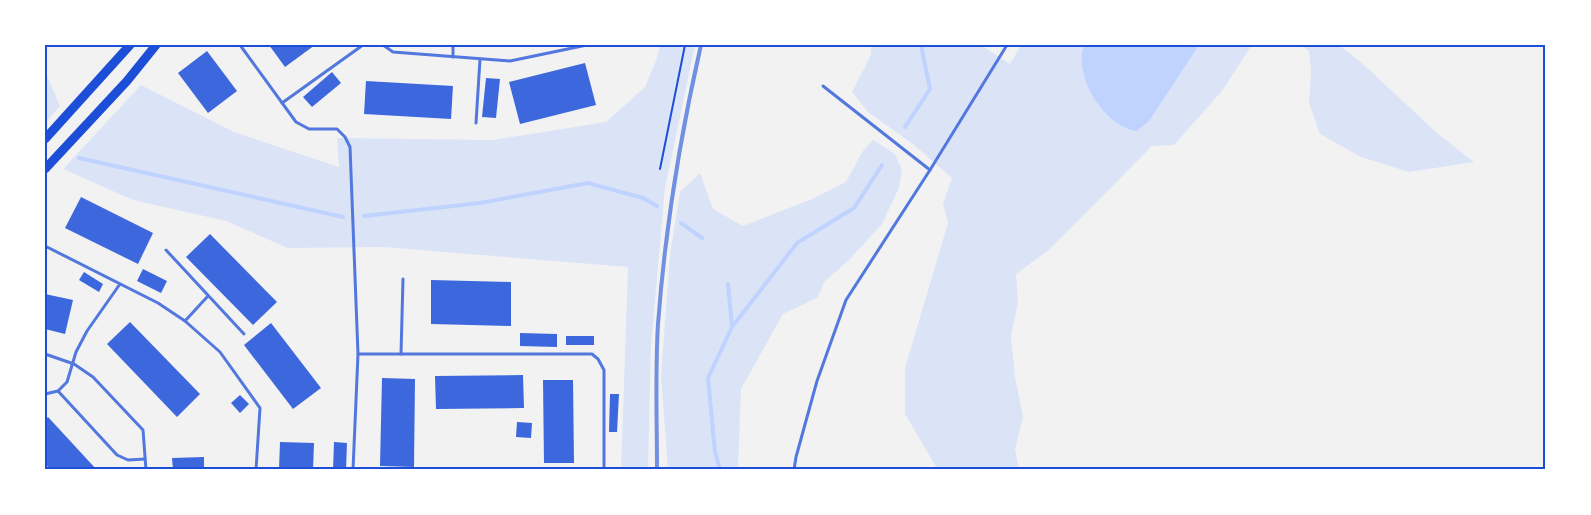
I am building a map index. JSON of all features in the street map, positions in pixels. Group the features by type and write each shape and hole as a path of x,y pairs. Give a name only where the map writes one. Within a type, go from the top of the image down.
{"main road":[{"path":"45,139 130,45"},
{"path":"45,169 127,81 156,45"}],"lane":[{"path":"240,45 296,122 309,129 337,129 345,136 350,147 358,354 353,470"},
{"path":"282,104 363,45"},
{"path":"383,45 393,52 510,61 587,45"},
{"path":"453,45 453,57"},
{"path":"794,470 816,381 846,300 1007,45"},
{"path":"476,123 480,59"},
{"path":"823,86 930,170"},
{"path":"45,246 158,303 185,321 220,352 260,408 256,470"},
{"path":"166,250 244,334"},
{"path":"401,354 403,279"},
{"path":"45,394 58,391 67,382 76,352 87,331 120,284"},
{"path":"185,321 208,296"},
{"path":"45,354 74,364 93,376 144,430 146,470"},
{"path":"358,354 592,354 604,370 604,470"},
{"path":"58,391 117,455 128,460 145,459"}],"path":[{"path":"660,169 685,45"}],"shaded area":[{"path":"660,45 695,45 665,188 651,346 648,470 621,470 628,267 384,247 288,248 226,221 133,200 63,169 141,85 234,132 339,167 337,138 493,140 606,122 645,87"},
{"path":"871,45 981,45 1010,64 1021,45 1252,45 1222,91 1174,145 1152,146 1050,249 1016,274 1018,302 1011,336 1015,377 1023,417 1015,449 1019,470 938,470 905,414 905,368 948,223 943,204 952,178 914,145 868,112 852,92 871,55"},
{"path":"1299,45 1339,45 1363,64 1438,134 1474,162 1409,172 1361,157 1320,134 1309,103 1311,71 1309,51"},
{"path":"45,71 60,106 45,123"},
{"path":"873,140 895,154 902,170 899,188 882,224 849,260 825,281 817,298 783,314 741,389 738,470 668,470 661,376 670,255 680,192 700,173 713,209 743,226 812,199 846,182 863,151"}],"water":[{"path":"1084,45 1199,45 1149,121 1137,131 1113,120 1094,98 1083,71"}],"building":[{"path":"269,45 315,45 285,67"},
{"path":"207,51 237,91 208,113 178,73"},
{"path":"585,63 596,105 520,124 509,82"},
{"path":"332,72 341,83 312,107 303,97"},
{"path":"486,78 500,79 496,118 482,117"},
{"path":"366,81 453,86 451,119 364,114"},
{"path":"81,197 153,233 138,264 65,228"},
{"path":"210,234 277,302 253,325 186,257"},
{"path":"143,269 167,281 161,293 137,281"},
{"path":"84,272 103,284 99,292 79,280"},
{"path":"431,280 511,282 511,326 431,324"},
{"path":"45,294 73,300 65,334 45,329"},
{"path":"130,322 200,394 177,417 107,344"},
{"path":"271,323 321,388 293,409 244,345"},
{"path":"520,333 557,334 557,347 520,346"},
{"path":"566,336 594,336 594,345 566,345"},
{"path":"523,375 524,408 436,409 435,376"},
{"path":"382,378 415,379 414,467 380,466"},
{"path":"543,380 573,380 574,463 544,463"},
{"path":"610,394 619,394 617,432 609,432"},
{"path":"240,395 249,404 240,413 231,403"},
{"path":"48,417 97,470 51,470 45,464 45,420"},
{"path":"517,422 532,423 531,438 516,437"},
{"path":"280,442 314,443 313,470 279,470"},
{"path":"334,442 347,443 346,470 333,470"},
{"path":"204,457 204,470 173,470 172,458"}],"waterway":[{"path":"905,127 930,89 921,45"},
{"path":"79,158 343,217"},
{"path":"720,470 715,452 708,378 732,327 797,243 854,208 882,165"},
{"path":"364,216 480,203 588,183 643,198 657,206"},
{"path":"681,223 702,238"},
{"path":"728,284 732,326"}],"railway":[{"path":"657,470 657,360 661,289 674,184 701,45"}]}
